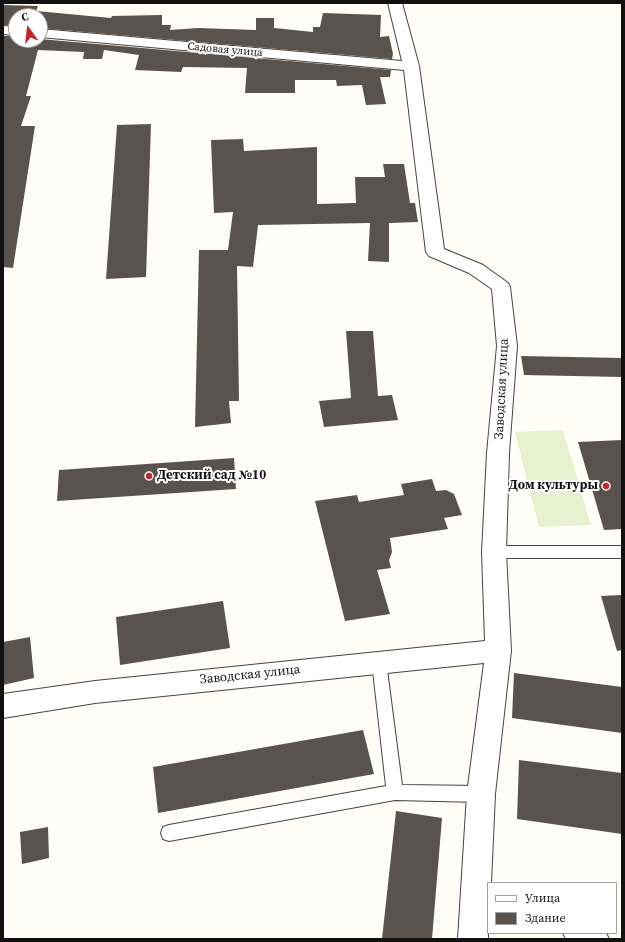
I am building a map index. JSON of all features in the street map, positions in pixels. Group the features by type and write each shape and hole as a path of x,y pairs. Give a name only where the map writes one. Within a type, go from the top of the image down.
{"street":[{"name":"Заводская улица","path":"395,3 411,66 435,252 476,269 501,287 507,346 498,453 494,552 498,651 481,794 482,914 473,939"},
{"name":"Садовая улица","path":"48,34 411,66"},
{"name":"Заводская улица","path":"3,706 95,692 498,651"}],"lane":[{"path":"494,552 622,552"},
{"path":"379,662 396,792"},
{"path":"169,833 396,792 481,794"},
{"path":"577,934 600,939"}],"green space":[{"path":"563,430 591,525 539,527 515,432"}],"building":[{"path":"3,5 38,6 37,8 8,8 8,25 3,25"},
{"path":"48,12 111,18 112,16 162,15 162,25 171,25 170,30 198,28 256,30 256,18 274,18 274,28 313,32 313,27 320,27 323,13 381,15 380,37 389,36 393,54 392,59 48,29"},
{"path":"3,36 8,36 8,48 48,48 48,40 391,70 390,77 380,77 386,104 366,105 362,85 337,86 336,80 295,80 295,93 245,93 247,68 183,67 181,72 135,70 139,55 104,50 102,59 83,59 84,52 38,50 26,96 31,96 21,126 35,126 13,268 3,267"},
{"path":"151,124 146,277 106,279 117,125"},
{"path":"243,139 244,151 317,147 317,204 356,203 355,177 385,177 383,164 404,164 410,203 415,203 418,222 389,223 389,262 368,261 370,223 258,225 253,267 237,266 239,401 229,401 231,423 195,427 199,250 228,250 233,212 214,213 211,140"},
{"path":"346,331 373,331 378,396 392,395 398,420 324,427 319,401 351,398"},
{"path":"521,356 622,358 622,377 524,375"},
{"name":"Дом культуры","path":"622,440 622,529 604,530 578,442"},
{"path":"234,458 236,489 57,501 59,470"},
{"path":"432,479 436,491 446,490 454,494 462,515 444,518 448,529 390,538 392,552 389,560 391,568 377,570 390,614 345,621 315,501 357,495 359,502 404,495 401,484"},
{"path":"622,595 622,650 617,651 601,596"},
{"path":"223,601 230,648 120,665 116,617"},
{"path":"30,637 34,678 3,685 3,642"},
{"path":"514,673 622,687 622,733 512,718"},
{"path":"363,730 374,774 158,813 153,767"},
{"path":"519,760 622,773 622,834 517,819"},
{"path":"396,811 442,818 432,939 382,939"},
{"path":"48,827 49,858 22,864 20,832"}],"place":[{"name":"Детский сад №10","path":"149,476"},
{"name":"Дом культуры","path":"606,486"}]}
